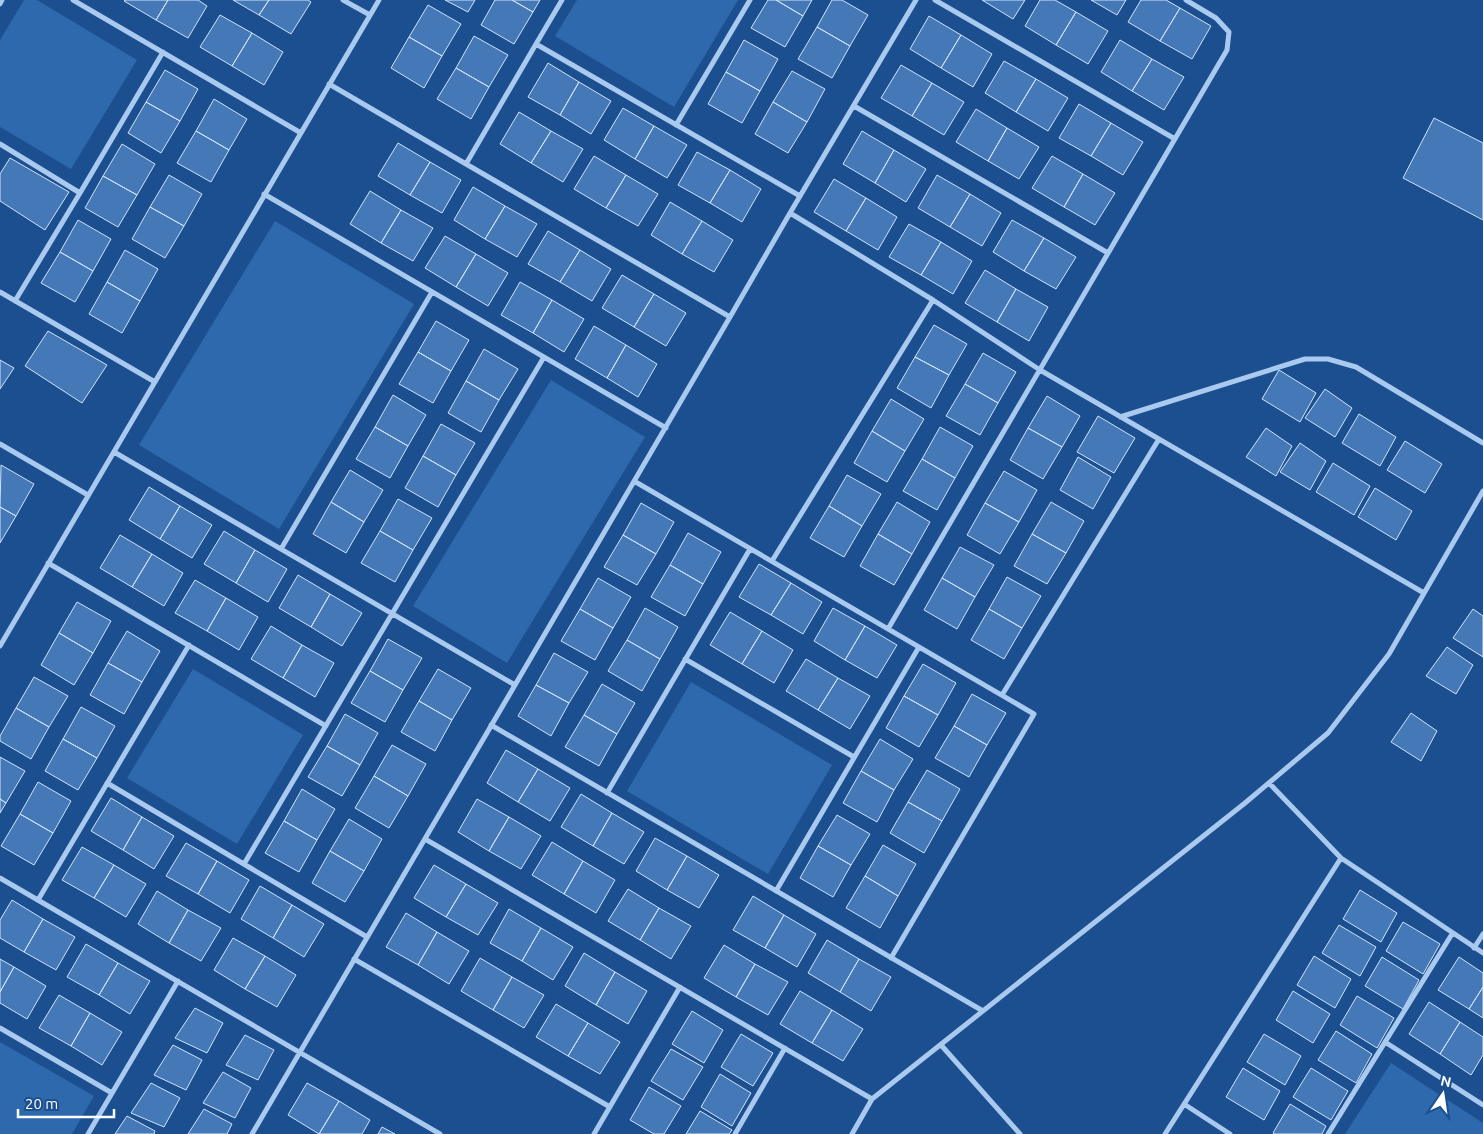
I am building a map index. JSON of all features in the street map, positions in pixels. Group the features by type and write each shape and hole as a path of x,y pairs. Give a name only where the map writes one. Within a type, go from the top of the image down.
{"street":[{"path":"0,4 2,0"},
{"path":"73,0 301,133"},
{"path":"343,0 370,15"},
{"path":"0,646 378,0"},
{"path":"466,164 562,0"},
{"path":"676,126 750,0"},
{"path":"252,1134 916,0"},
{"path":"935,0 1174,140"},
{"path":"888,629 1227,50 1229,32 1216,18 1186,0"},
{"path":"536,44 800,196"},
{"path":"15,301 163,52"},
{"path":"329,84 730,317"},
{"path":"854,106 1108,253"},
{"path":"0,144 80,193"},
{"path":"264,194 666,428"},
{"path":"790,213 933,300 1040,370 1424,593"},
{"path":"0,292 155,382"},
{"path":"281,549 432,292"},
{"path":"772,562 933,300"},
{"path":"244,864 544,357"},
{"path":"1120,417 1306,359 1328,359 1356,367 1483,444"},
{"path":"1002,695 1159,439"},
{"path":"0,444 88,495"},
{"path":"114,452 515,685"},
{"path":"634,481 1034,714 891,958"},
{"path":"852,1134 872,1099 1269,783 1328,733 1389,654 1483,491"},
{"path":"607,793 750,549"},
{"path":"48,563 326,726"},
{"path":"38,900 189,645"},
{"path":"776,891 919,647"},
{"path":"685,659 854,757"},
{"path":"491,725 983,1011"},
{"path":"106,783 367,937"},
{"path":"1269,783 1341,858 1483,953"},
{"path":"425,838 872,1099"},
{"path":"1165,1134 1341,858"},
{"path":"0,878 440,1134"},
{"path":"1328,1134 1452,934"},
{"path":"1474,948 1483,934"},
{"path":"354,959 610,1107"},
{"path":"88,1134 178,981"},
{"path":"594,1134 680,987"},
{"path":"0,1028 112,1093"},
{"path":"1385,1042 1483,1105"},
{"path":"941,1045 1020,1134"},
{"path":"735,1134 785,1048"},
{"path":"1184,1104 1230,1134"}],"shaded area":[{"path":"24,0 37,0 137,60 71,169 0,127 0,40"},
{"path":"577,0 738,0 674,107 555,36"},
{"path":"275,221 414,304 279,529 139,445"},
{"path":"551,380 645,437 507,663 413,606"},
{"path":"193,669 303,735 237,844 127,778"},
{"path":"691,682 832,765 768,874 627,791"},
{"path":"0,1042 94,1096 72,1134 0,1134"},
{"path":"1391,1063 1483,1123 1483,1134 1345,1134"}],"building":[{"path":"125,0 168,0 156,20"},
{"path":"168,0 198,0 207,6 188,38 156,20"},
{"path":"233,0 269,0 259,15"},
{"path":"269,0 308,0 311,2 291,34 259,15"},
{"path":"445,0 475,0 468,12"},
{"path":"495,0 512,0 533,12 514,44 481,25"},
{"path":"512,0 540,0 533,12"},
{"path":"768,0 776,0 803,16 785,47 751,28"},
{"path":"776,0 812,0 803,16"},
{"path":"832,0 842,0 868,15 850,46 817,27"},
{"path":"982,0 1025,0 1013,19"},
{"path":"1040,0 1055,0 1076,12 1056,45 1025,26"},
{"path":"1091,0 1126,0 1117,15"},
{"path":"1141,0 1166,0 1180,8 1160,41 1128,22"},
{"path":"428,5 461,24 442,56 409,37"},
{"path":"1180,8 1211,26 1192,59 1160,41"},
{"path":"1076,12 1108,31 1088,64 1056,45"},
{"path":"220,15 252,33 232,66 200,47"},
{"path":"929,16 961,35 941,68 910,49"},
{"path":"817,27 850,46 832,78 798,59"},
{"path":"252,33 283,52 264,85 232,66"},
{"path":"961,35 992,54 973,87 941,68"},
{"path":"474,36 508,55 489,87 456,68"},
{"path":"409,37 442,56 424,88 391,68"},
{"path":"744,40 778,59 760,91 726,72"},
{"path":"1120,40 1152,59 1132,91 1101,72"},
{"path":"1152,59 1184,77 1164,110 1132,91"},
{"path":"1004,61 1036,79 1016,112 985,93"},
{"path":"548,63 579,82 560,115 528,97"},
{"path":"901,65 932,83 912,116 881,98"},
{"path":"456,68 489,87 471,119 437,99"},
{"path":"165,70 198,89 180,121 146,102"},
{"path":"792,71 825,89 807,122 773,102"},
{"path":"726,72 760,91 742,123 708,104"},
{"path":"1036,79 1068,98 1048,131 1016,112"},
{"path":"579,82 611,101 591,134 560,115"},
{"path":"932,83 964,102 944,135 912,116"},
{"path":"214,99 247,119 229,150 196,131"},
{"path":"146,102 180,121 161,153 128,133"},
{"path":"773,102 807,122 788,153 755,134"},
{"path":"1079,104 1111,123 1091,156 1059,138"},
{"path":"623,108 654,126 635,159 604,140"},
{"path":"976,109 1007,128 988,161 956,142"},
{"path":"519,112 551,131 531,163 500,144"},
{"path":"1434,118 1483,143 1483,220 1403,178"},
{"path":"1111,123 1143,142 1123,175 1091,156"},
{"path":"654,126 687,145 667,178 635,159"},
{"path":"1007,128 1039,147 1019,179 988,161"},
{"path":"196,131 229,150 211,182 177,163"},
{"path":"551,131 583,149 563,182 531,163"},
{"path":"862,131 894,150 875,183 843,164"},
{"path":"398,143 430,162 410,195 378,176"},
{"path":"122,144 155,164 137,195 103,176"},
{"path":"894,150 926,169 906,202 875,183"},
{"path":"697,152 730,170 710,203 678,185"},
{"path":"594,156 626,175 606,208 574,189"},
{"path":"1052,156 1083,174 1064,207 1032,188"},
{"path":"10,158 69,192 45,230 0,201 0,174"},
{"path":"430,162 461,180 442,213 410,195"},
{"path":"730,170 761,189 742,222 710,203"},
{"path":"1083,174 1115,193 1095,225 1064,207"},
{"path":"169,175 202,194 184,226 150,207"},
{"path":"626,175 658,194 638,226 606,208"},
{"path":"937,175 970,194 950,227 918,208"},
{"path":"103,176 137,195 118,227 85,208"},
{"path":"834,179 866,198 846,231 814,212"},
{"path":"473,187 505,206 485,239 454,220"},
{"path":"370,191 401,210 381,243 350,224"},
{"path":"970,194 1001,213 982,246 950,227"},
{"path":"866,198 897,217 878,250 846,231"},
{"path":"670,202 702,221 682,254 651,235"},
{"path":"505,206 537,224 517,257 485,239"},
{"path":"150,207 184,226 165,258 132,239"},
{"path":"401,210 433,228 413,261 381,243"},
{"path":"78,220 111,239 93,271 60,252"},
{"path":"1012,220 1044,238 1024,271 993,252"},
{"path":"702,221 733,240 714,272 682,254"},
{"path":"909,224 941,242 921,275 889,257"},
{"path":"548,231 580,250 560,282 528,264"},
{"path":"445,236 476,254 456,287 425,268"},
{"path":"1044,238 1076,257 1056,289 1024,271"},
{"path":"941,242 972,261 953,294 921,275"},
{"path":"125,250 158,269 140,301 107,282"},
{"path":"580,250 611,269 592,301 560,282"},
{"path":"60,252 93,271 75,302 41,283"},
{"path":"476,254 508,273 488,306 456,287"},
{"path":"985,270 1016,289 997,322 965,303"},
{"path":"622,275 654,294 634,327 602,308"},
{"path":"107,282 140,301 122,333 89,314"},
{"path":"520,282 552,300 533,333 501,315"},
{"path":"1016,289 1048,307 1029,341 997,322"},
{"path":"654,294 686,313 666,346 634,327"},
{"path":"552,300 584,319 564,352 533,333"},
{"path":"436,321 469,340 451,371 418,352"},
{"path":"934,325 967,344 949,375 915,357"},
{"path":"594,326 626,345 607,378 575,359"},
{"path":"48,331 107,365 82,403 25,366"},
{"path":"626,345 657,364 638,397 607,378"},
{"path":"484,349 518,369 499,400 466,381"},
{"path":"418,352 451,371 433,403 399,384"},
{"path":"983,353 1016,372 998,403 965,384"},
{"path":"915,357 949,375 931,408 897,388"},
{"path":"0,360 14,368 0,389"},
{"path":"1279,370 1316,393 1300,422 1262,399"},
{"path":"466,381 499,400 481,432 448,413"},
{"path":"965,384 998,403 980,435 946,416"},
{"path":"1325,389 1352,408 1335,437 1305,418"},
{"path":"393,395 426,415 408,446 375,427"},
{"path":"1047,396 1080,416 1062,447 1028,428"},
{"path":"891,399 924,419 905,451 872,431"},
{"path":"1359,414 1396,437 1380,466 1342,443"},
{"path":"1098,416 1135,438 1114,473 1077,452"},
{"path":"441,424 475,443 456,475 423,456"},
{"path":"375,427 408,446 390,478 356,459"},
{"path":"940,427 973,446 955,478 922,459"},
{"path":"1028,428 1062,447 1043,479 1010,460"},
{"path":"1266,428 1292,446 1276,476 1246,457"},
{"path":"872,431 905,451 887,482 854,463"},
{"path":"1405,441 1442,464 1425,493 1387,470"},
{"path":"1300,443 1326,461 1310,490 1280,472"},
{"path":"423,456 456,475 438,507 405,488"},
{"path":"1078,457 1111,477 1093,509 1060,490"},
{"path":"922,459 955,478 937,510 903,491"},
{"path":"1333,463 1370,486 1354,515 1316,492"},
{"path":"1,465 34,484 16,516 0,507"},
{"path":"350,470 383,490 364,522 331,502"},
{"path":"1004,471 1037,490 1019,522 985,503"},
{"path":"847,475 881,494 862,526 829,506"},
{"path":"149,487 180,506 160,539 129,520"},
{"path":"1375,488 1412,511 1396,540 1358,517"},
{"path":"398,499 432,518 413,550 380,531"},
{"path":"331,502 364,522 346,553 313,534"},
{"path":"897,502 930,522 912,554 878,534"},
{"path":"1051,502 1084,521 1066,553 1032,534"},
{"path":"641,503 674,522 656,554 623,535"},
{"path":"985,503 1019,522 1000,554 967,535"},
{"path":"180,506 212,525 192,558 160,539"},
{"path":"829,506 862,526 844,557 810,538"},
{"path":"0,507 16,516 0,543"},
{"path":"224,531 255,550 236,583 204,564"},
{"path":"380,531 413,550 395,582 361,563"},
{"path":"688,533 721,552 703,584 670,565"},
{"path":"878,534 912,554 894,585 860,566"},
{"path":"1032,534 1066,553 1047,584 1014,566"},
{"path":"120,535 152,554 132,587 100,568"},
{"path":"623,535 656,554 637,585 604,567"},
{"path":"960,547 994,565 975,597 942,578"},
{"path":"255,550 287,569 268,602 236,583"},
{"path":"152,554 183,573 164,606 132,587"},
{"path":"759,564 791,583 771,615 739,597"},
{"path":"670,565 703,584 685,616 651,597"},
{"path":"298,575 330,594 311,627 279,608"},
{"path":"1007,577 1041,596 1022,628 989,609"},
{"path":"598,578 631,597 613,628 580,609"},
{"path":"942,578 975,597 957,629 924,610"},
{"path":"195,580 226,598 207,631 175,613"},
{"path":"791,583 822,602 803,634 771,615"},
{"path":"330,594 362,613 342,646 311,627"},
{"path":"226,598 258,617 239,650 207,631"},
{"path":"77,602 111,621 93,653 59,633"},
{"path":"645,608 678,627 660,659 627,640"},
{"path":"833,608 865,626 845,660 814,641"},
{"path":"580,609 613,628 595,660 561,641"},
{"path":"989,609 1022,628 1004,659 971,640"},
{"path":"1473,609 1483,616 1483,657 1453,638"},
{"path":"730,612 762,631 742,664 710,645"},
{"path":"271,626 302,645 283,678 251,659"},
{"path":"865,626 897,645 877,678 845,660"},
{"path":"127,631 160,651 142,682 108,663"},
{"path":"762,631 793,650 774,683 742,664"},
{"path":"59,633 93,653 74,685 41,665"},
{"path":"388,639 422,658 403,690 370,671"},
{"path":"627,640 660,659 642,691 608,671"},
{"path":"302,645 334,663 315,697 283,678"},
{"path":"1447,647 1473,665 1456,694 1426,676"},
{"path":"554,653 588,672 569,703 536,685"},
{"path":"806,659 838,678 818,710 786,691"},
{"path":"108,663 142,682 124,714 90,695"},
{"path":"923,664 956,683 938,715 904,696"},
{"path":"438,669 471,688 452,720 419,701"},
{"path":"370,671 403,690 385,722 351,703"},
{"path":"34,677 68,696 49,727 16,708"},
{"path":"838,678 870,696 850,729 818,710"},
{"path":"602,684 635,703 617,734 584,715"},
{"path":"536,685 569,703 551,736 518,716"},
{"path":"972,694 1006,713 987,745 954,726"},
{"path":"904,696 938,715 919,747 886,728"},
{"path":"419,701 452,720 435,751 401,732"},
{"path":"81,707 115,726 97,758 63,739"},
{"path":"16,708 49,727 31,759 0,741 0,736"},
{"path":"1411,713 1437,731 1421,761 1391,742"},
{"path":"345,714 378,733 360,765 327,746"},
{"path":"584,715 617,734 599,766 565,747"},
{"path":"954,726 987,745 969,777 935,758"},
{"path":"63,739 97,758 78,790 45,771"},
{"path":"880,739 913,759 894,790 861,771"},
{"path":"392,745 426,764 408,796 374,776"},
{"path":"327,746 360,765 342,796 308,777"},
{"path":"506,750 538,769 518,802 487,783"},
{"path":"0,757 25,771 6,803 0,799"},
{"path":"538,769 570,788 550,821 518,802"},
{"path":"927,770 960,789 942,821 908,802"},
{"path":"861,771 894,790 877,822 843,803"},
{"path":"374,776 408,796 389,828 355,808"},
{"path":"38,782 71,801 53,833 20,814"},
{"path":"302,789 335,809 317,840 284,821"},
{"path":"581,794 612,813 593,846 561,827"},
{"path":"111,798 142,817 123,850 91,831"},
{"path":"0,799 6,803 0,813"},
{"path":"477,799 509,817 489,851 458,832"},
{"path":"908,802 942,821 924,853 890,833"},
{"path":"612,813 644,832 624,864 593,846"},
{"path":"20,814 53,833 34,865 1,846"},
{"path":"837,815 870,834 851,865 818,846"},
{"path":"142,817 174,836 154,869 123,850"},
{"path":"509,817 541,836 521,869 489,851"},
{"path":"349,819 382,839 364,871 330,851"},
{"path":"284,821 317,840 299,872 265,853"},
{"path":"655,838 687,856 667,890 636,871"},
{"path":"552,842 583,861 564,894 532,875"},
{"path":"186,843 217,861 198,894 166,876"},
{"path":"883,845 916,864 898,896 865,876"},
{"path":"818,846 851,865 833,897 800,878"},
{"path":"82,847 114,865 94,898 62,880"},
{"path":"330,851 364,871 345,902 312,883"},
{"path":"687,856 719,875 699,908 667,890"},
{"path":"217,861 249,880 230,913 198,894"},
{"path":"583,861 615,880 596,913 564,894"},
{"path":"114,865 146,884 126,917 94,898"},
{"path":"434,865 466,884 446,917 414,898"},
{"path":"865,876 898,896 880,928 846,908"},
{"path":"466,884 498,903 478,935 446,917"},
{"path":"260,886 292,905 273,938 241,919"},
{"path":"628,889 659,908 640,940 608,921"},
{"path":"1360,890 1397,913 1381,942 1343,919"},
{"path":"157,891 188,910 169,943 138,924"},
{"path":"753,896 784,915 765,948 733,930"},
{"path":"12,900 43,919 24,952 0,938 0,920"},
{"path":"292,905 324,924 304,957 273,938"},
{"path":"659,908 691,926 671,959 640,940"},
{"path":"509,909 541,928 522,961 490,943"},
{"path":"188,910 221,928 201,961 169,943"},
{"path":"406,913 437,932 418,965 386,947"},
{"path":"784,915 816,934 797,967 765,948"},
{"path":"43,919 75,937 56,970 24,952"},
{"path":"1403,922 1440,944 1423,974 1386,951"},
{"path":"1339,925 1376,947 1360,976 1322,953"},
{"path":"541,928 573,947 553,980 522,961"},
{"path":"437,932 469,951 449,984 418,965"},
{"path":"233,938 265,956 245,989 214,970"},
{"path":"827,940 859,959 840,992 808,973"},
{"path":"86,944 118,963 99,995 67,977"},
{"path":"724,945 755,964 736,997 704,978"},
{"path":"584,953 615,972 596,1005 565,986"},
{"path":"265,956 296,975 277,1007 245,989"},
{"path":"1314,956 1351,979 1335,1008 1297,985"},
{"path":"1382,957 1419,980 1403,1009 1365,986"},
{"path":"1459,957 1483,973 1483,987 1469,1009 1438,990"},
{"path":"480,958 512,977 493,1010 461,991"},
{"path":"0,959 14,967 0,992"},
{"path":"859,959 891,977 871,1011 840,992"},
{"path":"118,963 150,981 130,1014 99,995"},
{"path":"755,964 788,982 768,1015 736,997"},
{"path":"14,967 46,986 27,1019 0,1003 0,992"},
{"path":"615,972 647,991 628,1024 596,1005"},
{"path":"512,977 544,995 524,1028 493,1010"},
{"path":"1483,987 1483,1018 1469,1009"},
{"path":"800,991 832,1010 812,1043 780,1024"},
{"path":"1293,991 1330,1014 1313,1043 1276,1020"},
{"path":"59,995 90,1013 71,1046 39,1028"},
{"path":"1357,996 1394,1018 1377,1048 1340,1025"},
{"path":"1429,1002 1460,1022 1440,1054 1409,1034"},
{"path":"556,1004 588,1023 568,1056 536,1037"},
{"path":"195,1008 223,1023 207,1053 175,1038"},
{"path":"832,1010 863,1029 843,1061 812,1043"},
{"path":"692,1011 723,1030 704,1063 672,1044"},
{"path":"90,1013 122,1032 102,1065 71,1046"},
{"path":"1460,1022 1483,1037 1483,1055 1471,1075 1440,1054"},
{"path":"588,1023 620,1042 600,1074 568,1056"},
{"path":"1336,1031 1372,1054 1356,1083 1318,1060"},
{"path":"741,1034 773,1053 753,1086 721,1067"},
{"path":"1264,1034 1301,1056 1285,1085 1247,1062"},
{"path":"245,1035 274,1050 258,1080 226,1065"},
{"path":"173,1045 202,1060 186,1090 154,1075"},
{"path":"671,1049 703,1067 683,1100 651,1081"},
{"path":"1243,1068 1280,1091 1264,1120 1226,1097"},
{"path":"1311,1068 1348,1091 1331,1120 1293,1097"},
{"path":"223,1072 251,1088 235,1118 203,1103"},
{"path":"720,1074 751,1093 732,1126 701,1107"},
{"path":"151,1083 180,1098 164,1127 131,1113"},
{"path":"307,1083 339,1101 319,1134 288,1115"},
{"path":"649,1087 681,1106 664,1134 654,1134 630,1120"},
{"path":"339,1101 370,1120 362,1134 319,1134"},
{"path":"1290,1104 1326,1126 1322,1134 1273,1133"},
{"path":"204,1109 232,1124 227,1134 188,1134"},
{"path":"700,1111 732,1130 729,1134 686,1134"},
{"path":"127,1116 155,1131 154,1134 115,1134"},
{"path":"382,1127 395,1134 378,1134"}]}
